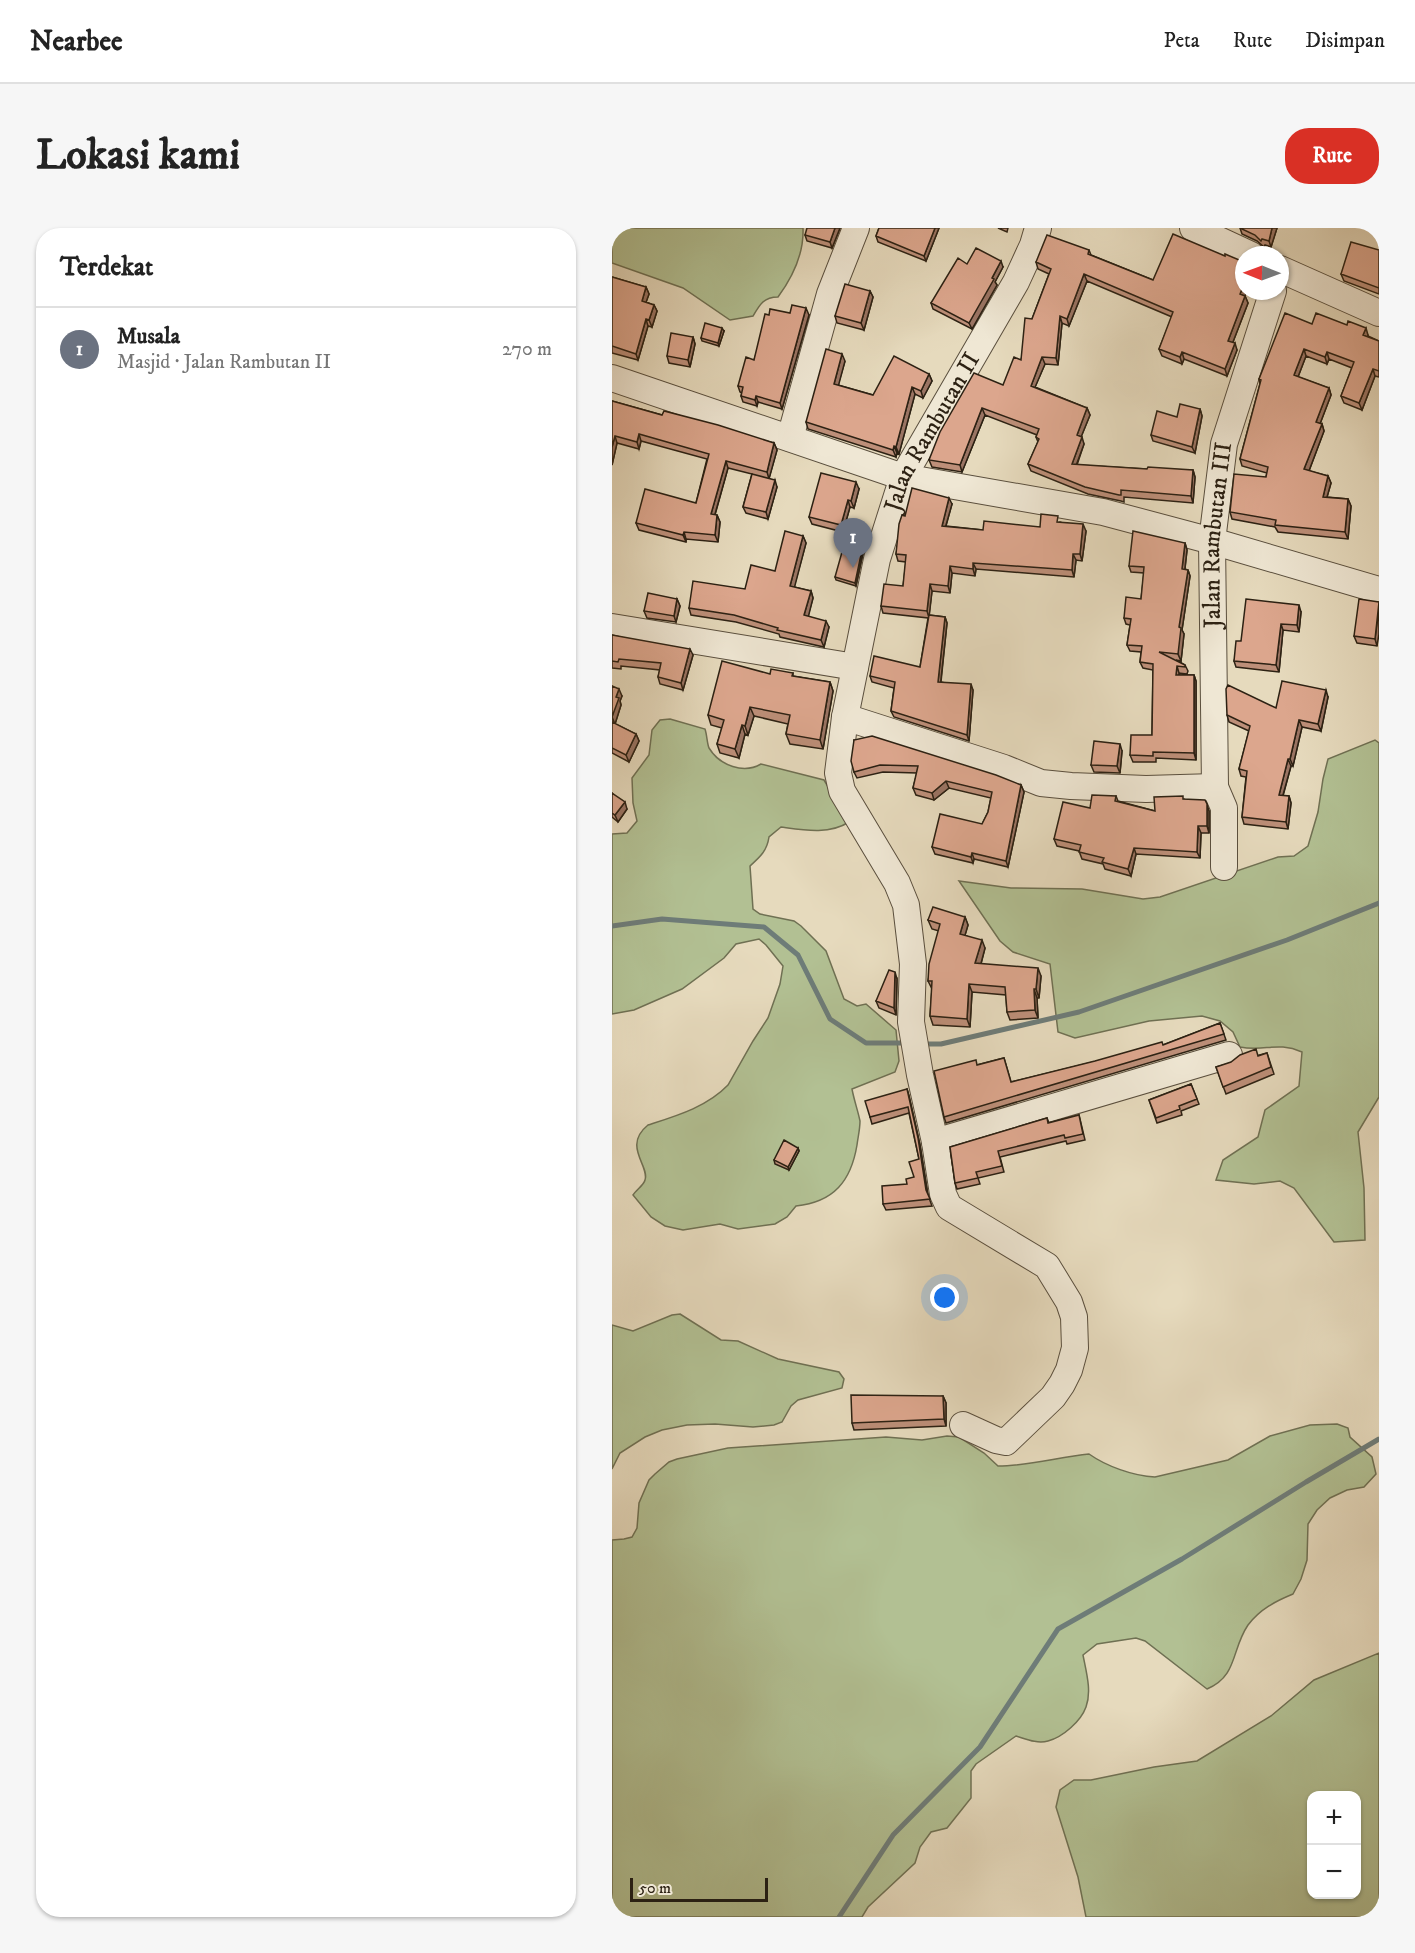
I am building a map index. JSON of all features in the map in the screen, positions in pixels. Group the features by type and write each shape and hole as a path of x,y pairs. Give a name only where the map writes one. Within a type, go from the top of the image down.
{"street":[{"path":"790,438 830,294 856,228"},
{"name":"Jalan Rambutan II","path":"935,1142 920,1075 912,1022 912,964 906,905 897,883 842,791 838,773 845,717 877,559 903,477 1016,282 1038,228"},
{"path":"1193,228 1235,248"},
{"path":"1289,273 1379,313"},
{"name":"Jalan Rambutan III","path":"1224,867 1224,808 1215,787 1212,541 1224,444 1270,300"},
{"path":"612,378 903,477 1102,512 1212,541 1379,590"},
{"path":"612,627 855,667"},
{"path":"845,717 1004,768 1041,783 1146,789 1215,787"},
{"path":"963,1425 996,1440 1006,1442 1053,1398 1072,1360 1075,1348 1074,1317 1069,1302 1047,1266 949,1207 943,1194 935,1142 1229,1055"}],"green space":[{"path":"612,228 803,228 803,237 796,265 778,297 769,298 763,302 753,316 730,320 683,288 612,263"},
{"path":"670,719 705,729 709,748 719,760 733,767 747,768 761,764 824,780 849,822 824,830 781,827 769,837 765,850 750,866 753,909 760,914 794,921 801,926 826,951 844,999 857,1006 866,1004 896,1030 899,1061 895,1072 852,1089 860,1124 854,1158 845,1179 839,1188 821,1200 796,1206 787,1217 775,1224 738,1229 720,1224 683,1230 665,1226 651,1217 633,1195 645,1180 644,1168 637,1148 637,1140 641,1133 648,1125 701,1105 728,1085 768,1018 780,984 783,966 759,939 736,944 724,958 682,989 634,1010 612,1014 612,834 627,833 637,821 633,803 632,778 649,755 652,730 660,720"},
{"path":"1375,740 1379,743 1379,1097 1358,1132 1364,1188 1365,1240 1334,1242 1294,1188 1280,1181 1254,1184 1216,1180 1223,1160 1258,1137 1265,1110 1299,1086 1302,1052 1285,1047 1240,1047 1233,1032 1220,1021 1202,1016 1149,1021 1075,1038 1058,1032 1050,964 1013,952 1000,941 959,881 1011,888 1082,889 1143,899 1160,897 1278,857 1294,856 1308,846 1318,812 1328,759"},
{"path":"680,1314 721,1340 738,1341 778,1359 839,1372 844,1379 842,1388 798,1400 791,1406 782,1422 774,1425 753,1427 715,1424 687,1425 662,1430 645,1437 620,1453 612,1469 612,1325 633,1331"},
{"path":"1337,1424 1348,1428 1350,1437 1372,1457 1376,1474 1364,1487 1347,1490 1330,1498 1317,1510 1308,1524 1307,1560 1293,1594 1269,1606 1253,1619 1243,1634 1229,1670 1217,1684 1207,1689 1145,1641 1136,1638 1097,1644 1083,1655 1088,1681 1088,1701 1076,1723 1060,1736 1044,1742 1016,1736 976,1764 971,1771 971,1798 947,1828 931,1832 920,1847 915,1863 868,1907 862,1917 612,1917 612,1540 632,1537 637,1528 639,1503 649,1480 669,1462 728,1448 886,1437 922,1440 947,1436 959,1437 984,1453 998,1466 1021,1465 1089,1454 1120,1470 1155,1477 1228,1460 1270,1436 1310,1425"},
{"path":"1379,1653 1379,1917 1086,1917 1078,1877 1056,1807 1060,1790 1074,1780 1091,1780 1197,1761 1271,1716 1314,1680"}],"building":[{"path":"807,228 835,228 830,242 805,235"},
{"path":"879,228 935,228 924,256 876,236"},
{"path":"1240,228 1272,228 1269,241 1262,239 1261,241 1255,235"},
{"path":"1173,234 1235,258 1235,300 1243,300 1228,341 1235,343 1225,369 1182,352 1180,357 1159,349 1173,312 1084,274 1067,319 1060,316 1056,358 1042,357 1031,386 1087,408 1077,435 1082,437 1072,464 1193,470 1191,496 1121,490 1121,495 1119,495 1085,487 1028,464 1039,439 1036,437 1039,429 982,408 960,465 929,460 940,432 974,373 1003,385 1014,357 1021,360 1025,318 1032,319 1051,269 1036,262 1047,235 1089,250 1088,254 1153,280"},
{"path":"1351,242 1379,250 1379,288 1341,274"},
{"path":"976,248 1001,261 992,278 994,279 969,323 931,303 958,258 967,264"},
{"path":"612,277 646,287 642,301 654,305 649,320 646,319 636,354 612,346"},
{"path":"845,284 870,291 861,323 835,316"},
{"path":"792,305 806,308 780,403 756,396 755,400 741,396 743,387 738,386 746,357 754,360 765,314 769,315 770,309 790,313"},
{"path":"1285,313 1312,324 1316,313 1347,325 1348,321 1366,328 1363,335 1379,341 1379,371 1373,369 1359,403 1341,396 1354,362 1327,352 1325,357 1304,349 1294,375 1329,388 1316,422 1322,424 1304,469 1328,476 1323,497 1348,499 1345,532 1275,525 1276,520 1230,512 1234,474 1266,477 1268,467 1240,459 1261,380 1259,379"},
{"path":"705,323 722,328 718,343 701,338"},
{"path":"671,333 693,337 688,360 667,356"},
{"path":"826,349 842,354 834,384 873,395 894,356 929,374 921,391 912,387 896,447 894,446 893,450 806,422"},
{"path":"612,401 662,415 664,411 718,425 774,443 767,472 726,461 711,514 717,515 715,535 684,532 683,535 636,523 645,489 696,503 709,454 639,434 637,442 615,436 612,447"},
{"path":"1180,404 1200,409 1192,447 1151,435 1157,411 1177,417"},
{"path":"821,473 856,482 841,525 809,517"},
{"path":"752,474 775,480 766,512 743,507"},
{"path":"912,488 949,498 942,526 983,530 984,521 1040,527 1041,514 1058,516 1057,522 1083,524 1080,554 1073,554 1072,570 973,563 973,569 950,566 948,586 930,584 927,611 881,606 884,584 903,586 906,555 896,554 899,524 902,515 905,516"},
{"path":"785,531 803,536 790,586 811,591 804,615 826,621 821,640 777,630 778,628 734,615 689,608 693,581 745,589 751,565 775,571"},
{"path":"1133,531 1185,543 1182,569 1188,570 1179,627 1181,628 1178,654 1159,652 1185,665 1185,667 1177,666 1176,675 1194,675 1194,753 1153,752 1153,756 1130,755 1131,735 1152,735 1153,664 1140,662 1142,646 1127,645 1131,619 1124,618 1126,597 1141,599 1144,567 1129,566"},
{"path":"844,545 862,550 855,583 835,577"},
{"path":"648,593 677,599 674,616 644,611"},
{"path":"1246,599 1299,605 1297,625 1281,624 1276,665 1234,661 1236,641 1241,641"},
{"path":"1359,599 1379,602 1375,639 1354,636"},
{"path":"929,615 945,617 938,682 971,684 967,735 891,711 895,682 870,676 874,656 920,667"},
{"path":"612,635 690,649 681,683 658,677 661,663 619,659 618,662 612,661"},
{"path":"722,661 770,674 771,669 793,673 792,676 830,682 820,740 786,734 790,715 750,707 735,749 717,744 724,720 708,715"},
{"path":"1282,681 1326,690 1318,724 1299,720 1279,795 1289,796 1286,822 1242,817 1247,771 1239,769 1250,726 1227,715 1226,689 1228,685 1276,708"},
{"path":"612,686 619,689 616,697 619,698 612,717"},
{"path":"612,722 636,734 626,755 612,748"},
{"path":"872,736 1021,785 1006,861 972,853 971,857 932,847 940,814 982,824 988,812 992,792 946,781 932,793 913,788 918,766 880,765 854,772 851,761 854,740"},
{"path":"1094,741 1120,744 1117,766 1091,765"},
{"path":"612,793 625,802 615,815 612,813"},
{"path":"1092,795 1116,796 1115,801 1155,811 1154,797 1183,796 1183,799 1205,800 1207,826 1198,826 1197,852 1134,848 1128,869 1102,862 1104,858 1079,852 1081,845 1054,839 1063,802 1090,808"},
{"path":"933,907 965,917 960,934 982,940 975,963 1038,968 1036,989 1034,989 1035,1010 1007,1012 1005,987 969,984 967,1019 930,1016 932,981 928,981 929,964 940,924 928,920"},
{"path":"889,970 895,972 894,1008 876,1001"},
{"path":"1220,1023 1224,1034 944,1117 934,1071 976,1060 977,1065 1004,1058 1011,1082 1162,1042 1163,1045"},
{"path":"1256,1049 1258,1056 1267,1053 1271,1067 1223,1087 1216,1067"},
{"path":"1191,1084 1197,1099 1179,1106 1180,1109 1156,1118 1149,1100"},
{"path":"907,1089 926,1190 930,1199 883,1204 882,1186 907,1184 906,1179 914,1177 909,1162 919,1159 908,1107 870,1117 865,1101"},
{"path":"1079,1115 1083,1134 1065,1138 1064,1135 998,1151 1002,1166 976,1172 978,1178 955,1183 950,1147 1047,1118 1048,1123"},
{"path":"784,1140 798,1148 788,1167 774,1160"},
{"path":"851,1395 943,1396 944,1419 852,1423"}],"waterway":[{"path":"923,1044 941,1044 1079,1012 1287,940 1379,903"},
{"path":"612,926 662,919 764,927 798,955 830,1019 866,1043 907,1043"},
{"path":"839,1917 893,1835 980,1747 1058,1629 1182,1559 1379,1439"}],"place":[{"name":"Musala","path":"853,568"}]}
